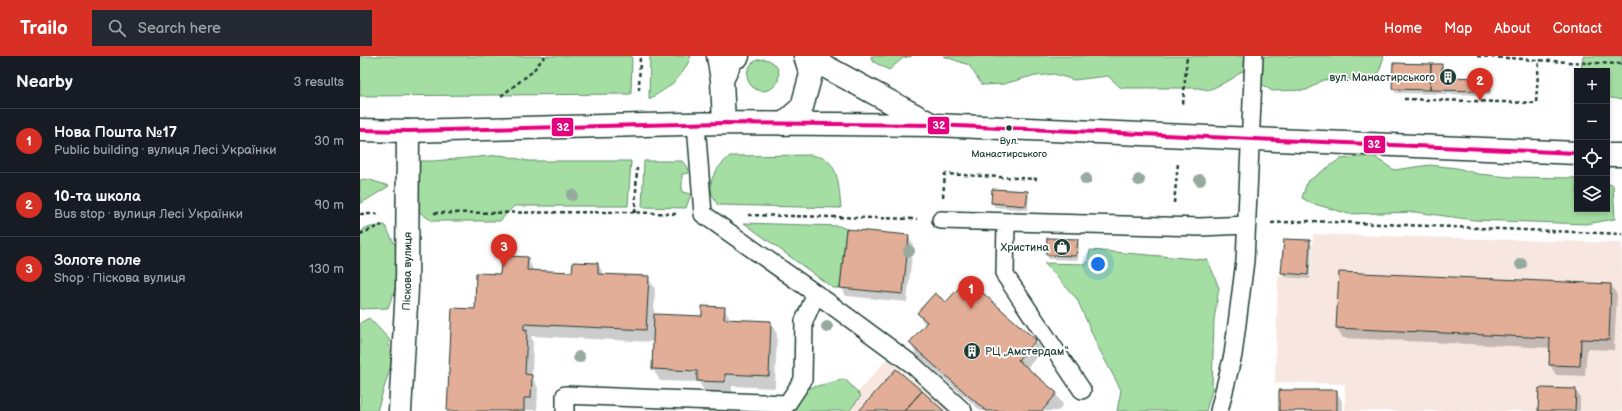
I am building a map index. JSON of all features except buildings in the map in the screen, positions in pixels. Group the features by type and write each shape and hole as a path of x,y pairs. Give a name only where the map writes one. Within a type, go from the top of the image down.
{"main road":[{"path":"718,56 722,80 724,123"},
{"path":"722,80 732,59 738,56"},
{"path":"783,124 802,107 811,74 805,56"},
{"path":"805,56 934,125"},
{"path":"360,130 408,131 724,123 934,125 1574,153"},
{"name":"Піскова вулиця","path":"400,411 407,288 408,131"},
{"path":"1610,155 1622,155"}],"lane":[{"path":"1219,411 1233,355 1245,261 1254,56"},
{"path":"696,124 703,214 816,294 913,366 963,411"},
{"path":"941,220 1172,227 1247,224"},
{"path":"1006,222 1005,275 1082,390"},
{"path":"565,411 565,395 787,404 803,380 804,321 816,294"}],"path":[{"path":"501,96 532,72 545,56"},
{"path":"639,90 640,56"},
{"path":"1183,104 1187,56"},
{"path":"1478,56 1622,64"},
{"path":"1404,99 1536,103 1539,60"},
{"path":"1172,227 1178,163"},
{"path":"635,213 637,168"},
{"path":"360,214 635,213 859,216 941,220 945,174 1037,179"},
{"path":"1247,224 1309,220 1622,234"}],"shaded area":[{"path":"1313,234 1622,243 1622,411 1345,411 1345,384 1275,382 1278,275 1311,277"},
{"path":"887,359 951,411 841,411"}],"green space":[{"path":"360,56 632,56 631,94 360,96"},
{"path":"650,56 691,56 684,71 679,77 669,86 649,99"},
{"path":"871,56 912,56 903,58 889,70 872,61"},
{"path":"943,56 1384,56 1378,76 1366,83 1345,79 1323,80 1307,90 1272,91 1242,71 1232,79 1209,90 1198,88 1121,88 1108,76 1074,80 1054,74 1028,77 1004,84 982,85 969,65"},
{"path":"1583,56 1622,56 1622,100 1610,98 1610,68 1581,68"},
{"path":"760,59 766,59 775,63 779,75 775,87 766,91 760,91 751,87 747,78 747,72 751,63"},
{"path":"501,155 528,161 631,161 628,206 514,206 500,221 432,221 415,209 414,161 433,161"},
{"path":"811,155 824,158 833,168 838,181 841,208 718,205 711,191 712,178 715,172 730,156"},
{"path":"1373,156 1394,170 1430,165 1457,168 1478,174 1509,177 1574,178 1574,212 1610,212 1610,184 1613,185 1615,219 1586,224 1474,220 1415,212 1349,214 1311,203 1302,198 1307,182 1340,159"},
{"path":"644,161 682,161 689,173 682,174 682,192 691,194 686,208 642,207"},
{"path":"367,179 389,186 360,204 360,180"},
{"path":"744,223 839,226 846,229 840,288 833,288"},
{"path":"385,225 404,263 388,308 360,309 360,233 365,228"},
{"path":"1090,250 1208,260 1219,288 1214,320 1212,390 1206,411 1117,411 1121,390 1098,347 1077,299 1044,263 1087,264"},
{"path":"369,318 389,339 391,365 377,411 360,411 360,323"},
{"path":"845,379 861,396 849,411 702,411 778,396"}],"transit line":[{"name":"32","path":"360,130 408,131 724,123 934,125 1574,153"}],"place":[{"name":"вул. Манастирського","path":"1448,77"},
{"name":"10-та школа","path":"1480,101"},
{"name":"Вул. Манастирського","path":"1009,128"},
{"name":"Христина","path":"1062,247"},
{"name":"Золоте поле","path":"504,267"},
{"name":"Нова Пошта №17","path":"971,309"},
{"name":"РЦ „Амстердам“","path":"972,351"}]}
